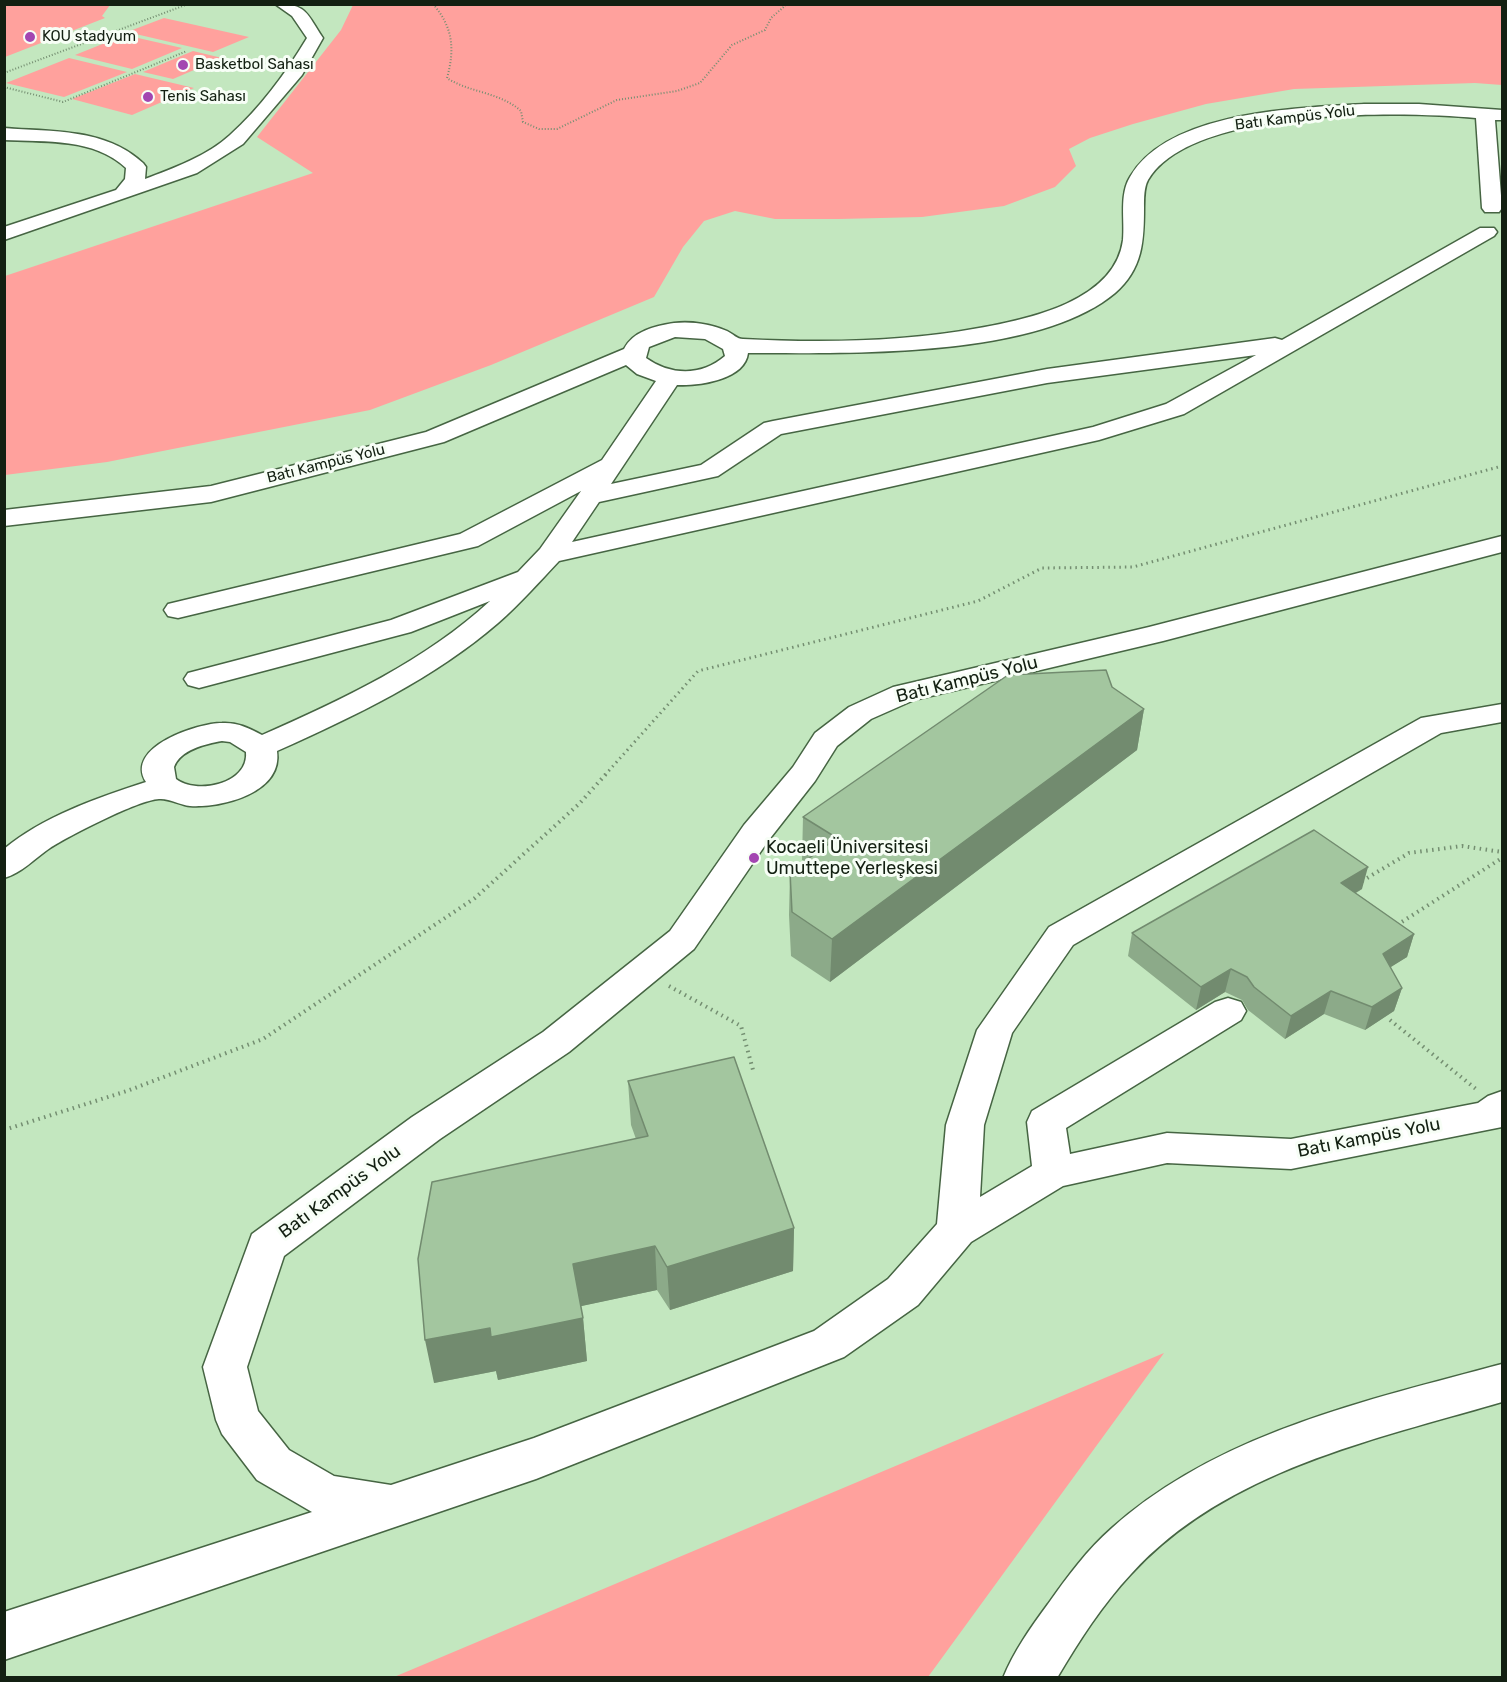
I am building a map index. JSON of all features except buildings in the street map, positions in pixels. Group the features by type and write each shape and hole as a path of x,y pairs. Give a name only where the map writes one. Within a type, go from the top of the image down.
{"street":[{"path":"4,234 190,169 236,140 296,71 315,38 298,13 284,4"},
{"name":"Batı Kampüs Yolu","path":"4,518 211,494 435,437 633,354 636,346 645,339 675,330 709,332 723,337 734,346 829,346 945,340 1011,328 1049,318 1094,298 1124,273 1131,257 1135,231 1134,200 1140,177 1161,154 1178,144 1231,126 1317,112 1425,109 1494,114"},
{"path":"199,680 401,626 540,565 1087,436 1175,409 1292,343 1487,219 1494,114"},
{"path":"4,134 81,141 107,147 127,155 136,167 135,180 123,194"},
{"path":"590,496 709,471 773,428 1047,376 1292,343"},
{"path":"633,354 635,361 643,368 670,377 687,378 719,372 736,358 737,351 734,346"},
{"path":"260,747 359,703 428,663 487,619 540,565 590,496 670,377"},
{"path":"178,610 469,540 612,464"},
{"name":"Batı Kampüs Yolu","path":"1501,1107 1489,1116 1291,1154 1167,1148 1053,1173 957,1230 903,1292 829,1344 536,1458 391,1507 326,1496 273,1465 238,1420 225,1367 267,1246 426,1128 556,1042 682,940 756,833 804,774 826,740 860,713 904,693 1153,634 1503,544"},
{"path":"957,1230 965,1125 995,1030 1060,936 1432,725 1503,713"},
{"path":"214,733 238,734 260,747 263,757 261,767 254,777 226,793 191,796 176,793 165,786 159,777 159,766 164,756 189,739 214,733"},
{"path":"4,867 22,850 69,825 130,798 165,786"},
{"path":"1053,1173 1046,1122 1228,1011"},
{"path":"1028,1677 1075,1606 1128,1543 1175,1505 1274,1455 1412,1408 1503,1383"},
{"path":"4,1636 391,1507"}],"path":[{"path":"4,74 188,4"},
{"path":"433,4 445,18 451,33 450,45 453,56 447,78 456,85 510,101 521,111 523,122 529,127 547,129 570,125 606,104 620,99 672,92 697,84 708,77 730,46 765,30 771,18 787,4"},
{"path":"4,87 63,102 187,51"},
{"path":"4,1130 127,1091 262,1039 291,1020 475,898 579,804 698,671 978,600 1042,567 1133,567 1503,466"},
{"path":"1360,882 1409,853 1462,846 1503,852"},
{"path":"1391,929 1503,858"},
{"path":"642,972 741,1026 753,1070"},
{"path":"1390,1020 1501,1107"}],"shaded area":[{"name":"KOU stadyum","path":"4,5 110,5 102,16 105,18 5,57"},
{"path":"353,5 1502,5 1502,85 1475,83 1294,89 1206,104 1090,138 1069,149 1076,166 1055,187 1004,206 922,217 839,219 775,219 735,211 704,221 683,247 654,297 491,365 370,410 107,462 5,475 5,276 313,173 257,137 341,30"},
{"path":"164,18 249,37 213,52 127,32"},
{"path":"125,35 182,48 132,69 75,55"},
{"name":"Basketbol Sahası","path":"193,51 222,58 173,79 143,72"},
{"path":"69,58 127,72 64,97 6,83"},
{"path":"135,74 194,88 132,115 72,99"},
{"path":"1164,1353 928,1677 394,1677"}],"place":[{"name":"KOU stadyum","path":"30,37"},
{"name":"Basketbol Sahası","path":"183,65"},
{"name":"Tenis Sahası","path":"148,97"},
{"name":"Kocaeli Üniversitesi Umuttepe Yerleşkesi","path":"754,858"}]}
